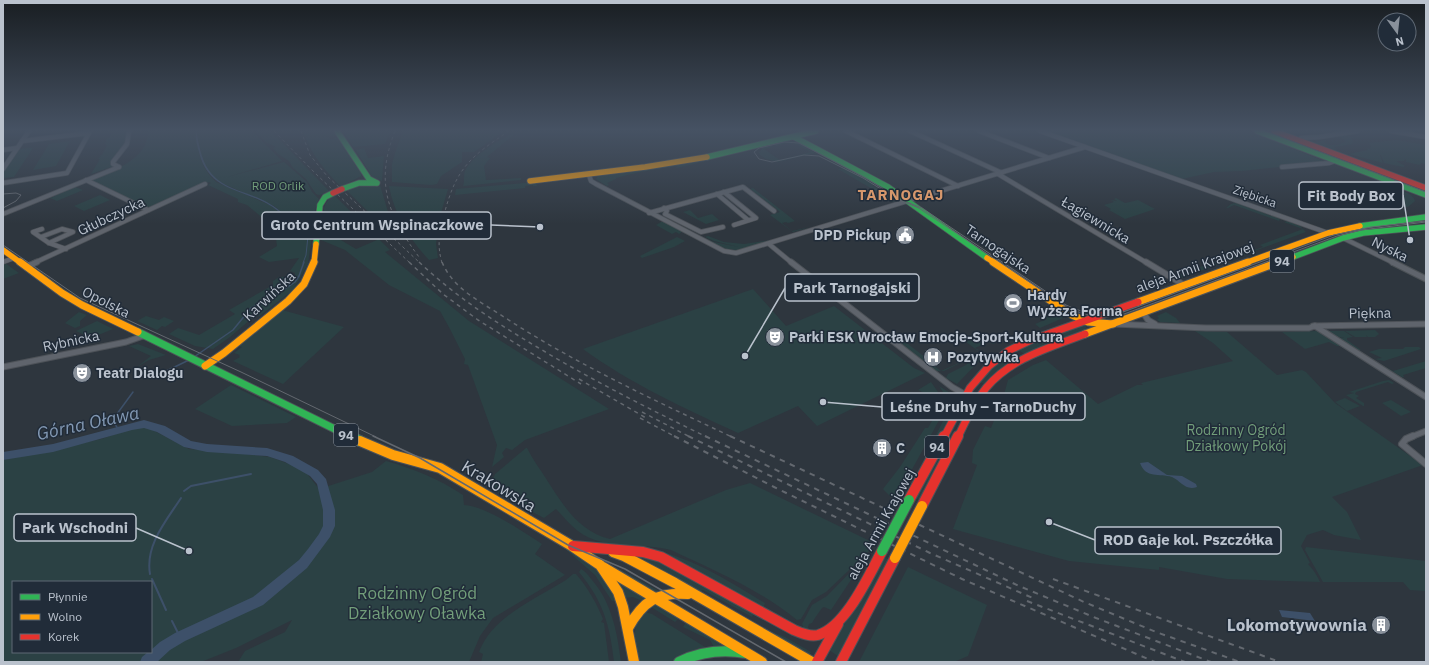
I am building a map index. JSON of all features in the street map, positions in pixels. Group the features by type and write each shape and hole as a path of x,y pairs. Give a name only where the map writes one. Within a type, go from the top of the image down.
{"main road":[{"path":"345,187 362,178 366,173 358,162"},
{"path":"530,181 589,175 680,162"},
{"name":"Tarnogajska","path":"842,162 900,195 990,260 1072,315 1086,321"},
{"path":"1338,162 1426,195"},
{"path":"1358,162 1426,188"},
{"name":"Karwińska","path":"205,366 224,353 288,301 304,284 314,263 320,205 325,197 345,187 364,183 377,183 369,179 366,173"},
{"name":"aleja Armii Krajowej","path":"817,662 841,619 867,578 966,395 975,381 989,366 1017,347 1071,325 1086,321 1328,233 1368,224 1426,217"},
{"name":"aleja Armii Krajowej","path":"844,661 849,646 978,399 989,384 1002,373 1030,356 1088,333 1343,238 1363,233 1426,227"},
{"name":"Opolska","path":"3,250 79,304 205,366"},
{"path":"1071,325 1072,315"},
{"path":"1086,321 1113,324"},
{"path":"1086,321 1090,329 1088,333"},
{"path":"1017,347 1016,351 1020,354 1030,356"},
{"name":"Krakowska","path":"205,366 370,446 440,468 572,546 600,565 762,662"},
{"path":"966,395 978,399"},
{"name":"94","path":"572,546 643,552 662,557 794,630 814,635 827,631 841,619"},
{"path":"596,547 624,556 812,662"},
{"name":"94","path":"600,565 619,595 628,628 634,662"},
{"path":"628,628 637,611 647,601 654,597 669,592 692,594"},
{"path":"679,662 693,654 706,650 726,650 749,654"}],"street":[{"path":"3,183 67,173 73,162"},
{"path":"3,214 119,167 112,163 113,162"},
{"path":"909,162 958,186"},
{"name":"Łagiewnicka","path":"976,162 1000,173 1184,285"},
{"path":"589,175 591,180 596,184 649,213 728,252 733,253 743,252 1036,162"},
{"name":"Ziębicka","path":"1127,162 1328,233"},
{"path":"1282,167 1332,162"},
{"path":"86,180 148,210"},
{"name":"Głubczycka","path":"26,267 205,184"},
{"path":"649,213 744,187 774,211"},
{"path":"724,192 756,218 734,224"},
{"path":"717,194 748,220"},
{"path":"664,208 667,211 665,214 701,232 723,227"},
{"path":"42,229 33,232 48,243 66,249"},
{"path":"41,237 64,229 69,229 73,232 48,243"},
{"name":"Nyska","path":"1343,238 1426,279"},
{"path":"769,244 855,313 952,387 966,395"},
{"path":"3,262 14,258"},
{"name":"Piękna","path":"1145,312 1145,316 1149,321 1162,326"},
{"name":"Piękna","path":"1113,324 1308,328 1314,326 1426,324"},
{"path":"1314,326 1426,397"},
{"name":"Rybnicka","path":"3,367 126,342 143,336"},
{"path":"1426,431 1407,438 1402,444 1426,464"}],"green space":[{"path":"10,162 24,162 14,177 3,178 3,173"},
{"path":"38,162 58,162 56,166 33,170"},
{"path":"98,162 112,162 114,166 91,174"},
{"name":"ROD Orlik","path":"202,162 208,174 216,182 270,205 280,211 274,206 217,181 207,170 203,162 278,162 227,177 284,162 307,182 312,192 319,199 316,207 308,264 293,290 261,315 251,319 213,349 195,346 169,334 178,328 199,335 235,314 229,310 273,285 273,281 279,277 295,277 295,273 290,271 299,258 269,262 259,257 277,246 276,239 281,236 269,233 276,229 247,205 238,202 238,199 208,185 211,183 209,182 148,209 89,180 127,163"},
{"path":"290,162 301,162 330,192 319,195 316,194 306,179 293,168"},
{"path":"319,162 354,162 361,173 361,176 341,187"},
{"path":"363,162 384,162 382,181 372,177"},
{"path":"393,162 462,162 441,176 437,184 431,185 392,182"},
{"path":"471,162 487,162 484,166 486,180 521,178 521,180 463,186 465,171"},
{"path":"702,162 677,168 676,167 678,166 616,178 607,183 609,185 607,186 596,179 598,176"},
{"path":"1134,162 1326,162 1242,171 1214,172 1182,179"},
{"path":"1398,162 1405,166 1403,167 1384,163"},
{"path":"1406,162 1426,162 1426,164 1421,163 1420,165"},
{"path":"843,168 874,184 872,185 895,202 889,201 884,198 886,197 838,169"},
{"path":"536,182 537,186 525,186 525,188 455,195 456,189"},
{"path":"359,185 380,185 389,215 396,229 388,231 345,189"},
{"path":"389,186 448,189 436,230 434,231 434,236 437,235 436,244 438,258 429,260 415,244 399,216 391,196"},
{"path":"75,187 83,190 57,201 50,198"},
{"path":"753,188 795,221 782,223 792,231 811,227 793,232 770,215 780,212 750,189"},
{"path":"1397,192 1402,192 1412,196 1415,201 1408,207 1400,206 1393,202 1397,203 1402,201 1400,198 1404,199"},
{"path":"100,195 110,200 84,211 74,206"},
{"path":"334,195 390,250 385,252 469,321 609,409 525,440 512,450 506,448 502,453 504,457 492,467 497,445 468,365 464,364 465,359 440,311 389,285 345,250 321,240 324,209 329,199","holes":["356,226 375,237 377,240 356,249 334,236"]},
{"path":"1116,198 1125,203 1138,200 1155,209 1125,219 1109,210 1111,209 1104,205 1114,202 1111,200 1117,201 1114,199"},
{"path":"1233,202 1280,219 1279,221 1234,205 1226,208 1235,203"},
{"path":"690,210 698,218 712,214 719,220 706,224 683,212"},
{"path":"1288,221 1300,226 1303,229 1284,222"},
{"path":"661,222 665,222 683,231 679,234 676,232 672,234 656,225"},
{"path":"1303,229 1306,232 1176,280 1172,277 1230,256 1233,257 1263,247 1260,245"},
{"path":"708,236 724,242 744,244 778,239 746,249 731,250 723,248 705,238 714,242 739,247 714,241 705,237"},
{"path":"677,237 685,241 674,247 642,258 640,256"},
{"path":"1299,245 1301,246 1149,302 1147,301"},
{"path":"1305,248 1307,249 1155,306 1153,305"},
{"path":"5,263 19,273 3,279 3,264"},
{"path":"753,289 786,326 834,306 914,368 925,373 817,426 798,406 738,433 678,405 639,384 601,362 583,349"},
{"path":"282,310 344,327 283,384 233,361 240,357 240,355 234,353 242,347 239,346"},
{"path":"1054,310 1062,315 1063,318 1040,328 1035,324 1047,319 1042,315"},
{"path":"79,312 87,315 80,321 80,326 75,328 65,323"},
{"path":"1166,312 1176,318 1180,323 1160,322 1157,320 1159,318 1157,316"},
{"path":"146,316 159,320 164,317 174,321 157,330 137,321"},
{"path":"97,321 113,329 91,338 76,331"},
{"path":"1081,324 1086,326 1086,329 1028,353 1023,353 1020,351 1020,348"},
{"path":"1375,330 1379,334 1375,337 1368,337 1366,335 1367,337 1355,337 1345,331"},
{"name":"Rodzinny Ogród Działkowy Pokój","path":"1195,331 1227,332 1277,375 1302,370 1306,372 1335,403 1423,465 1332,497 1347,512 1361,540 1334,535 1323,530 1307,535 1301,546 1310,563 1308,564 1315,572 1320,582 1227,579 1159,567 1159,570 1069,561 953,529 977,465 972,463 973,450 985,426 991,428 1003,398 1008,380 1033,365 1046,360 1098,404 1137,385 1143,385 1141,383 1233,361 1213,343"},
{"path":"1317,331 1344,348 1329,342 1305,349 1282,332"},
{"path":"1325,331 1344,331 1353,337 1347,338 1347,340 1361,350 1356,351 1336,339 1344,337 1335,338"},
{"path":"987,335 996,343 993,344 989,342 975,348 979,350 977,350 966,342 967,339 972,337 975,339"},
{"path":"899,337 930,361 935,360 939,362 933,365 941,371 935,371 894,339"},
{"path":"138,344 166,355 149,360 137,367 151,356 129,346"},
{"path":"1405,347 1419,347 1421,349 1384,361 1375,359 1382,358 1369,352 1379,349 1403,349"},
{"path":"1013,352 1021,357 999,371 985,384 978,382 988,371"},
{"path":"976,355 981,359 957,384 946,378 948,374 966,365"},
{"path":"963,359 964,361 944,371 941,371 959,363 957,361"},
{"path":"1426,361 1426,368 1403,375 1404,377 1378,363 1393,371"},
{"path":"1389,380 1394,383 1392,384 1388,382 1356,392 1355,394 1359,396 1356,398 1364,403 1364,406 1346,395 1354,393 1349,392"},
{"path":"931,382 938,392 935,397 931,396 922,411 920,409 929,395 918,390"},
{"path":"231,385 296,417 287,423 232,426 195,409"},
{"path":"939,386 950,393 948,404 910,473 899,501 883,489 900,467 925,428 928,428 942,403 939,401 943,392"},
{"path":"956,395 958,402 927,458 925,457"},
{"path":"1345,398 1360,406 1347,411 1335,402"},
{"path":"968,400 920,500 915,498"},
{"path":"1391,400 1411,412 1401,416 1382,403"},
{"path":"147,427 189,449 270,457 305,471 319,489 372,472 386,461 426,475 454,489 463,495 464,505 473,506 493,515 542,544 535,554 565,575 493,618 480,636 469,662 238,662 245,651 285,632 292,620 236,648 201,662 3,662 3,460 101,439 133,428"},
{"path":"526,448 564,506 579,523 588,530 610,539 726,490 750,483 874,543 869,551 826,592 812,600 801,619 797,620 768,599 752,590 671,550 647,546 611,544 599,541 578,531 556,509 544,518 521,506 522,504 519,502 517,503 487,486 487,480 494,477 495,474"},
{"path":"563,547 585,560 600,572 618,600 612,601 595,575"},
{"path":"1306,547 1426,561 1426,591 1410,590 1403,582 1323,582 1305,550"},
{"path":"644,549 676,556 692,562 765,603 763,608"},
{"path":"628,553 654,558 759,617 753,615 752,617 703,590 699,592"},
{"path":"868,554 831,610 824,607 822,608 812,623 809,624 807,630 804,629 802,624 812,605 827,596"},
{"path":"884,557 889,560 838,656 829,650"},
{"path":"600,561 621,570 659,591 655,593"},
{"path":"908,567 987,605 968,656 954,662 859,662"},
{"path":"581,569 599,589 609,608 618,640 621,662 614,662 610,636 604,614 600,603 579,572"},
{"name":"Rodzinny Ogród Działkowy Oławka","path":"573,574 576,574 588,590 603,619 601,622 604,623 609,662 481,662 483,654 479,652 485,639 494,628 516,610 566,580"},
{"path":"613,577 646,597 642,601 633,597 624,598"},
{"path":"652,602 680,617 675,622 648,605"},
{"path":"642,611 652,614 705,647 688,652 672,662 640,662 635,630"},
{"path":"687,621 728,646 714,647 710,640 683,627"},
{"path":"762,628 785,637 811,652 809,656"}],"water":[{"path":"203,162 204,162 213,175 222,183 256,197 280,211 255,198 221,184 204,166"},
{"path":"1148,462 1167,475 1182,476 1196,484 1197,487 1189,488 1172,477 1149,473 1140,463"},
{"path":"1279,610 1310,613 1315,621 1282,617"}],"waterway":[{"path":"279,211 301,225 301,230 308,236 306,255 303,263"},
{"path":"194,357 233,330 251,308 273,297 295,282 304,262"},
{"path":"158,375 189,360"},
{"path":"119,430 114,423 114,418 133,392"},
{"name":"Górna Oława","path":"3,456 53,448 144,424 161,429 188,444 207,448 267,452 289,459 314,473 322,482 329,510 329,526 324,537 303,564 258,601 180,637 165,646 147,662"},
{"path":"184,491 191,486 251,474"},
{"path":"150,574 149,563 154,543 163,525 181,498"},
{"path":"152,579 166,610"},
{"path":"172,621 180,637"}],"tram line":[{"path":"831,162 863,178 897,199 919,208 1065,306 1086,315 1101,317 1124,314 1337,236 1361,230 1426,222"},
{"path":"835,162 866,178 899,199 922,208 1066,305 1080,311 1094,314 1115,314 1123,312 1334,235 1371,227 1426,221"},
{"path":"1347,162 1426,192"},
{"path":"3,194 16,193 21,195 16,201 3,208"},
{"path":"3,245 80,298 241,372 376,437"},
{"path":"373,436 420,458 568,545 625,569 786,662"}],"railway":[{"path":"304,162 410,263"},
{"path":"316,162 327,176 420,263"},
{"path":"387,162 385,182 392,212 399,226 419,257"},
{"path":"442,263 439,245 444,215 454,186 469,162"},
{"path":"409,262 443,294 478,320 581,384"},
{"path":"419,262 461,297 521,338 600,383 707,437"},
{"path":"442,262 453,280 468,294 531,334 616,381 732,437"},
{"path":"579,379 646,418"},
{"path":"642,412 689,437"},
{"path":"640,418 676,437"},
{"path":"674,436 774,487 962,579 1155,662"},
{"path":"705,436 1019,586 1096,618 1211,662"},
{"path":"730,436 1084,602 1156,632 1240,662"},
{"path":"689,437 930,553 1035,599"},
{"path":"1053,579 1280,662"},
{"path":"1027,601 1185,662"}],"traffic: fast":[{"path":"358,162 369,179 377,183"},
{"path":"841,162 888,187 987,258"},
{"path":"1339,162 1426,195"},
{"path":"342,189 359,183 375,183"},
{"path":"316,244 320,205 325,197 333,193"},
{"path":"1360,226 1426,217"},
{"path":"1293,257 1343,238 1363,233 1426,227"},
{"path":"138,332 360,441"},
{"path":"882,551 909,500"},
{"path":"679,662 704,652 728,651 746,653"}],"traffic: slow":[{"path":"530,181 676,162"},
{"path":"1138,302 1328,233 1360,226"},
{"path":"205,366 224,353 288,301 304,284 314,263 316,244"},
{"path":"3,250 62,293 82,305 138,332"},
{"path":"1085,334 1293,257"},
{"path":"987,258 1072,315 1088,322 1113,324"},
{"path":"360,441 393,455 440,468 572,546 600,565 618,592 623,607 634,662"},
{"path":"895,558 922,506"},
{"path":"613,552 624,556 675,583 812,662"},
{"path":"603,567 762,662"},
{"path":"628,628 638,611 651,599 667,594 688,594"}],"traffic: jam":[{"path":"1357,162 1426,188"},
{"path":"333,193 342,189"},
{"path":"909,500 970,388 989,366 1008,351 1031,340 1138,302"},
{"path":"922,506 974,405 986,388 1012,365 1030,355 1085,334"},
{"path":"966,395 978,399"},
{"path":"573,546 643,552 661,557 794,630 812,635 818,635 827,631 846,612 863,586 882,551"},
{"path":"841,662 895,558"},
{"path":"817,662 838,624"}],"place":[{"name":"Groto Centrum Wspinaczkowe","path":"540,227"},
{"name":"DPD Pickup","path":"905,235"},
{"name":"Fit Body Box","path":"1410,240"},
{"name":"Hardy Wyższa Forma","path":"1013,303"},
{"name":"Parki ESK Wrocław Emocje-Sport-Kultura","path":"775,337"},
{"name":"Park Tarnogajski","path":"745,356"},
{"name":"Pozytywka","path":"933,357"},
{"name":"Teatr Dialogu","path":"82,373"},
{"name":"Leśne Druhy – TarnoDuchy","path":"823,402"},
{"name":"C","path":"882,448"},
{"name":"ROD Gaje kol. Pszczółka","path":"1049,522"},
{"name":"Park Wschodni","path":"189,551"},
{"name":"Lokomotywownia","path":"1381,625"}],"district":[{"name":"TARNOGAJ","path":"901,194"}]}
